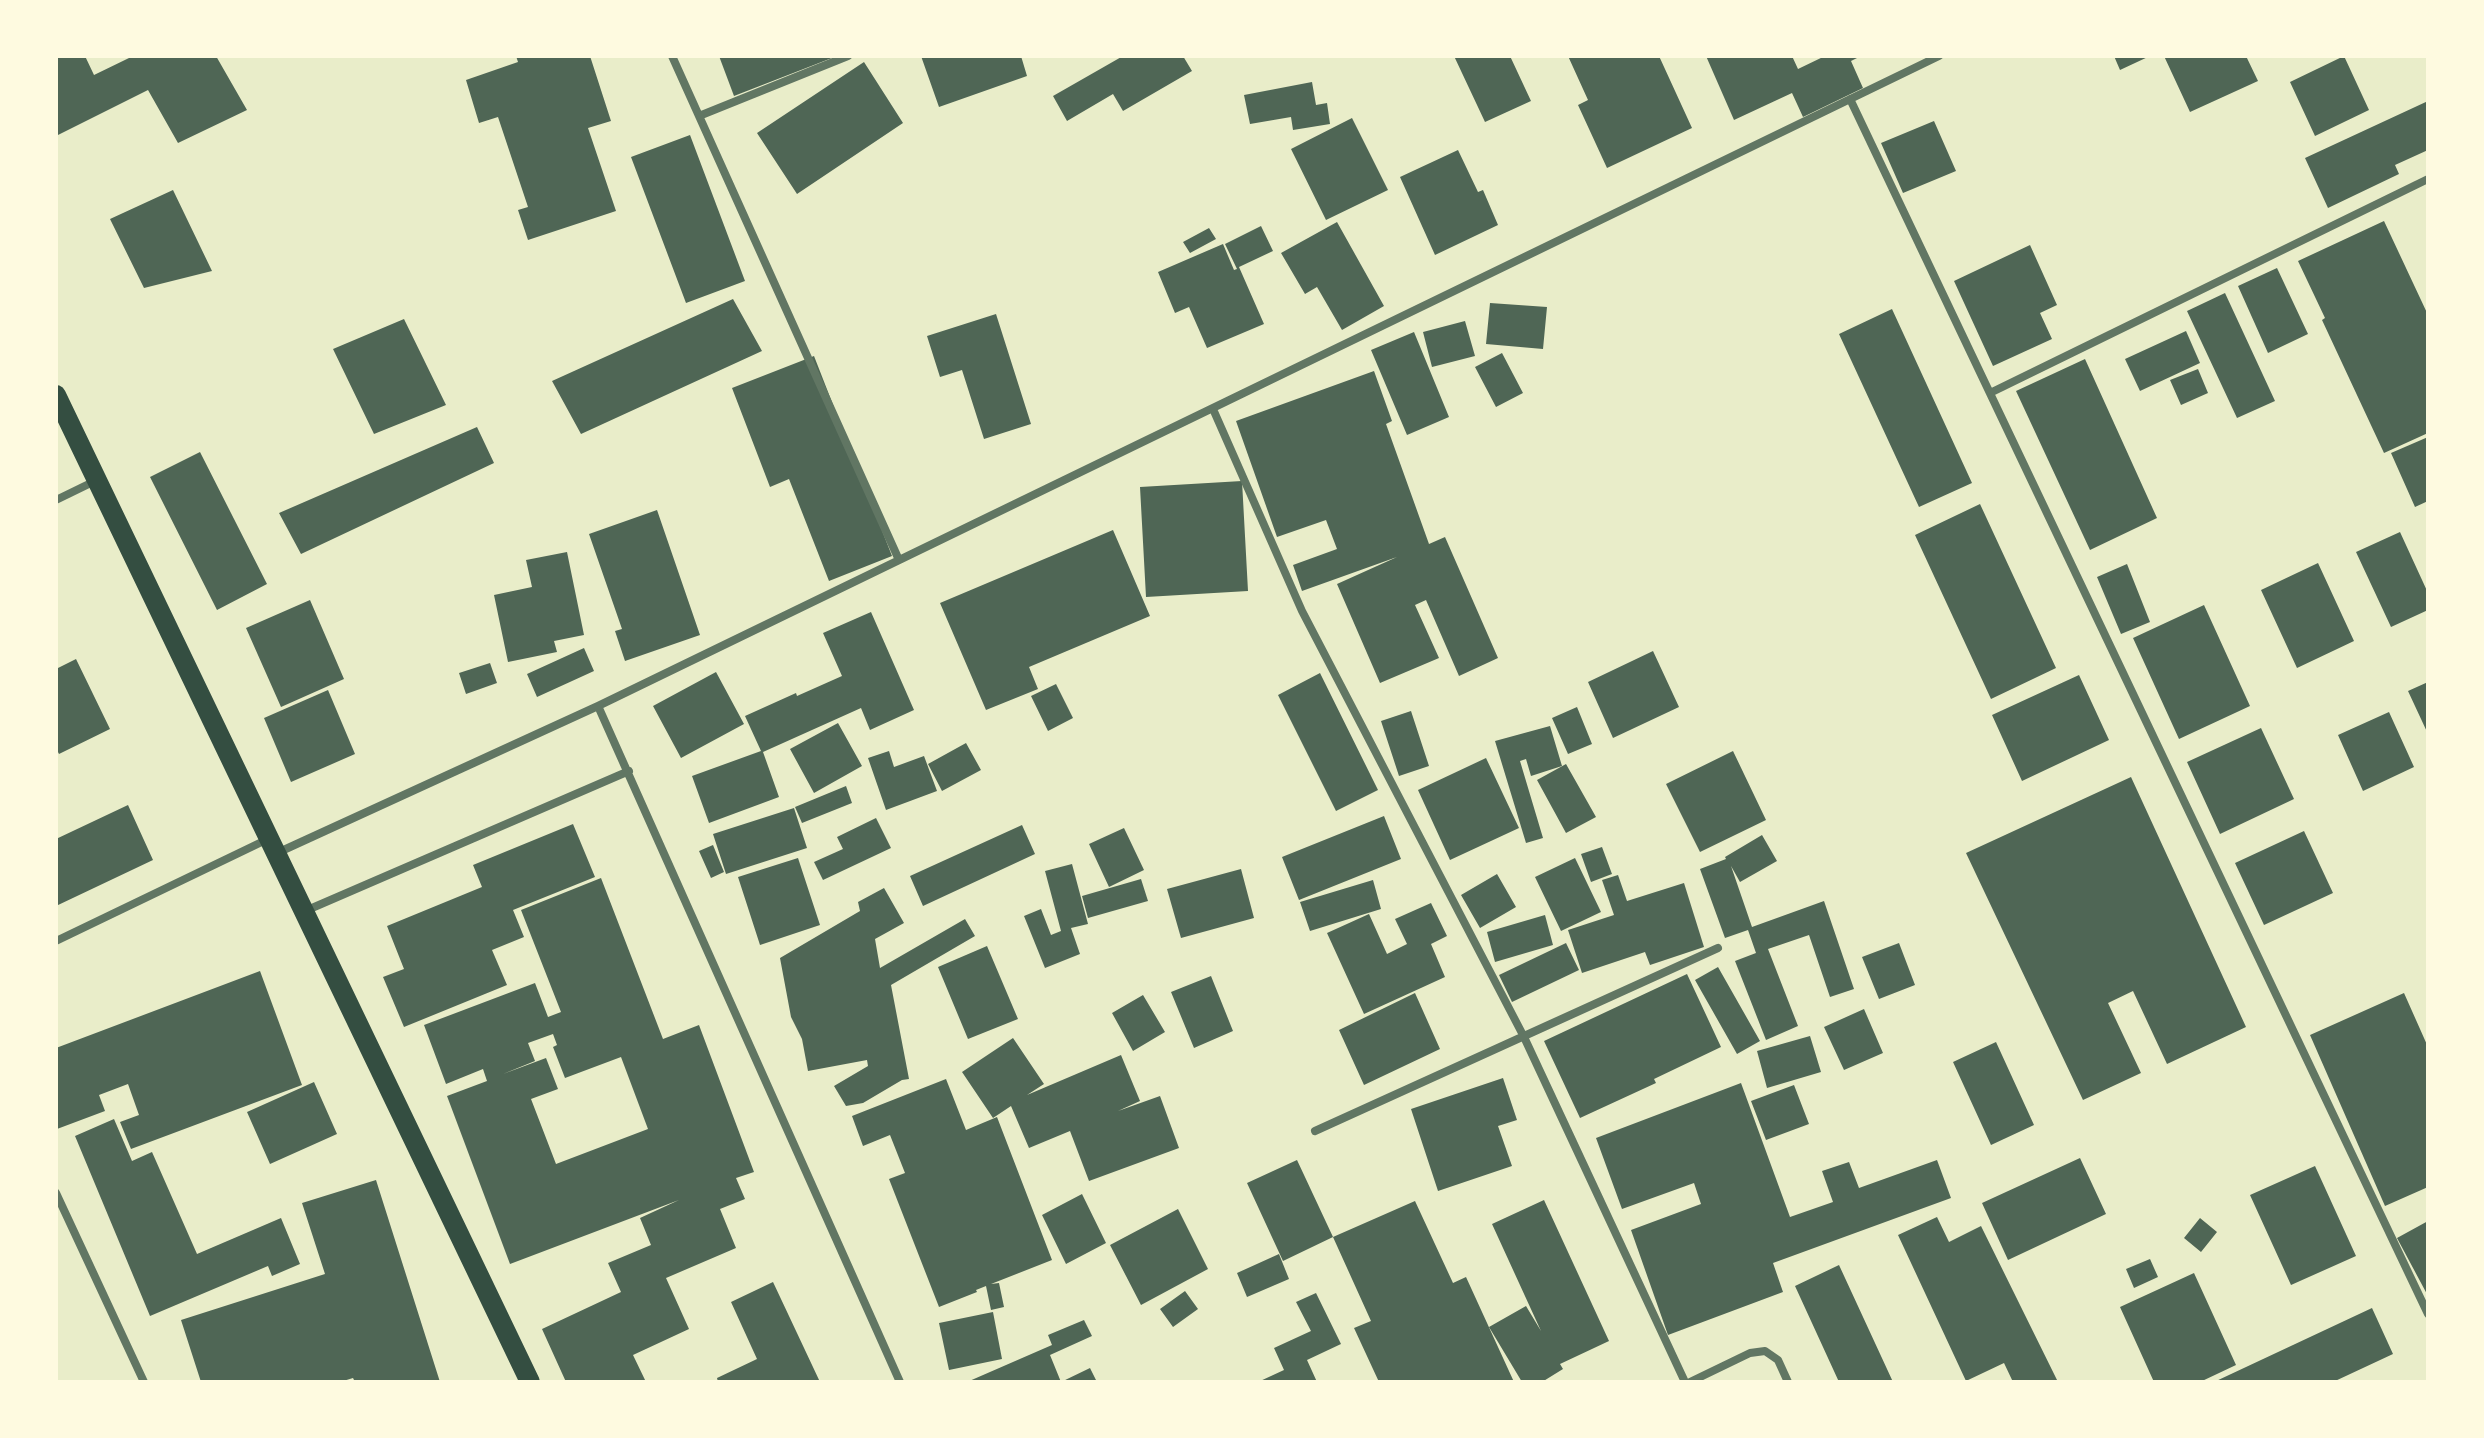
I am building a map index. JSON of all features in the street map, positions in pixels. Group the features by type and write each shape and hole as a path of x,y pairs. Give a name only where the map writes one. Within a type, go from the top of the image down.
{"main road":[{"path":"56,395 530,1382"}],"street":[{"path":"672,56 899,560"},
{"path":"699,116 848,56"},
{"path":"56,941 598,706 1939,56"},
{"path":"1850,99 2428,1314"},
{"path":"1990,393 2428,179"},
{"path":"1213,409 1302,611 1524,1037 1687,1382 1750,1353 1765,1351 1778,1360 1788,1382"},
{"path":"56,500 97,480"},
{"path":"598,706 900,1382"},
{"path":"304,911 629,771"},
{"path":"1315,1131 1718,948"},
{"path":"56,1193 144,1382"}],"building":[{"path":"56,56 85,56 94,75 128,56 216,56 247,110 178,143 148,90 56,136"},
{"path":"516,56 590,56 611,121 588,128 616,211 528,240 518,210 528,207 498,117 479,123 466,80 518,62"},
{"path":"719,56 837,56 734,96"},
{"path":"921,56 1021,56 1027,76 939,107"},
{"path":"1123,56 1183,56 1192,71 1123,111 1113,94 1067,121 1053,96"},
{"path":"1454,56 1510,56 1531,101 1485,122"},
{"path":"1568,56 1659,56 1692,128 1607,168 1578,105 1588,100"},
{"path":"1706,56 1792,56 1798,69 1825,56 1861,56 1851,61 1863,88 1803,117 1792,93 1734,120"},
{"path":"2114,56 2150,56 2120,70"},
{"path":"2164,56 2246,56 2258,81 2190,112"},
{"path":"2344,56 2369,110 2315,136 2290,82"},
{"path":"864,62 903,123 797,194 757,133"},
{"path":"1312,82 1316,105 1327,103 1330,124 1293,130 1291,117 1250,124 1244,95"},
{"path":"2428,101 2428,150 2395,165 2399,174 2328,208 2305,158"},
{"path":"1352,118 1388,190 1326,220 1291,149"},
{"path":"1934,121 1956,171 1903,193 1881,143"},
{"path":"690,135 745,281 686,303 631,157"},
{"path":"1458,150 1478,192 1483,190 1498,225 1435,255 1400,177"},
{"path":"173,190 212,271 144,288 110,219"},
{"path":"2384,221 2428,315 2428,433 2384,453 2298,261"},
{"path":"1337,222 1384,306 1342,330 1317,287 1305,294 1281,253"},
{"path":"1261,226 1273,251 1239,267 1264,324 1207,348 1189,307 1175,313 1158,272 1223,244 1234,270 1237,269 1225,244"},
{"path":"1209,228 1216,239 1190,253 1183,242"},
{"path":"2030,245 2057,305 2040,313 2052,339 1993,366 1954,281"},
{"path":"2277,268 2308,334 2268,353 2238,286"},
{"path":"2225,293 2275,401 2237,418 2187,311"},
{"path":"733,299 762,351 581,434 552,381"},
{"path":"1490,303 1547,307 1543,349 1486,344"},
{"path":"1892,309 1972,483 1919,507 1839,334"},
{"path":"996,314 1031,424 984,439 962,370 940,377 927,336"},
{"path":"404,319 446,405 374,434 333,349"},
{"path":"1465,321 1475,356 1432,367 1423,332"},
{"path":"2186,331 2200,363 2140,391 2125,359"},
{"path":"1414,332 1449,417 1407,435 1371,350"},
{"path":"1502,353 1523,393 1496,407 1475,367"},
{"path":"814,356 892,556 829,581 789,479 770,487 732,388"},
{"path":"2085,359 2157,518 2090,550 2016,391"},
{"path":"2198,369 2208,393 2181,405 2170,380"},
{"path":"1374,371 1392,421 1386,424 1429,544 1445,537 1498,658 1459,676 1426,600 1415,605 1439,658 1380,683 1337,584 1397,557 1302,591 1293,565 1337,549 1326,520 1277,537 1236,421"},
{"path":"477,427 494,463 301,554 279,513"},
{"path":"2428,437 2428,501 2415,507 2391,453"},
{"path":"200,452 267,584 217,610 150,477"},
{"path":"1242,481 1248,591 1146,597 1140,487"},
{"path":"1980,504 2056,668 1991,699 1915,535"},
{"path":"657,510 700,635 625,661 615,631 622,629 589,534"},
{"path":"1113,530 1150,616 1029,667 1038,689 986,710 940,603"},
{"path":"2400,532 2428,593 2428,610 2391,627 2356,552"},
{"path":"567,552 584,635 554,641 557,652 508,662 494,595 532,587 526,560"},
{"path":"2318,563 2354,641 2297,668 2261,590"},
{"path":"2127,564 2150,622 2121,634 2097,577"},
{"path":"310,600 344,679 281,707 246,628"},
{"path":"2204,605 2250,706 2179,739 2133,638"},
{"path":"871,612 914,710 870,730 861,708 763,752 779,797 709,823 692,776 761,751 745,716 842,676 823,633"},
{"path":"584,648 594,671 537,697 527,674"},
{"path":"1653,651 1679,707 1613,738 1588,682"},
{"path":"76,659 110,729 59,754 56,748 56,669"},
{"path":"490,663 497,683 466,694 459,673"},
{"path":"716,672 744,724 681,758 653,706"},
{"path":"1320,673 1378,790 1336,811 1278,695"},
{"path":"2079,675 2109,740 2022,781 1992,715"},
{"path":"2428,682 2428,734 2408,691"},
{"path":"1056,684 1073,718 1048,731 1031,696"},
{"path":"328,690 355,754 291,782 264,718"},
{"path":"1577,707 1592,744 1568,754 1552,718"},
{"path":"1411,711 1429,766 1399,776 1381,721"},
{"path":"2389,712 2414,767 2363,791 2338,735"},
{"path":"838,723 862,766 814,793 790,749"},
{"path":"1550,726 1562,766 1531,776 1526,759 1520,761 1543,838 1526,843 1495,741"},
{"path":"2261,728 2294,799 2220,834 2187,762"},
{"path":"966,743 981,770 942,791 928,764"},
{"path":"889,751 894,767 924,756 937,791 886,810 868,758"},
{"path":"1733,751 1766,820 1700,852 1666,784"},
{"path":"1486,758 1519,828 1450,860 1418,790"},
{"path":"1566,764 1596,817 1566,833 1537,780"},
{"path":"2131,777 2246,1027 2167,1064 2133,991 2108,1003 2141,1073 2083,1100 1966,853"},
{"path":"846,786 852,803 802,823 795,807"},
{"path":"128,805 153,860 56,906 56,839"},
{"path":"794,808 807,848 726,874 713,834"},
{"path":"1384,816 1401,859 1299,900 1282,857"},
{"path":"876,818 891,848 823,880 814,862 843,849 837,837"},
{"path":"573,824 595,877 513,910 524,937 492,950 507,985 404,1027 383,977 404,969 387,926 482,887 473,865"},
{"path":"1022,825 1035,854 923,906 910,876"},
{"path":"1124,828 1144,870 1109,887 1089,844"},
{"path":"2304,831 2333,893 2264,925 2235,863"},
{"path":"1762,835 1777,861 1740,882 1731,866 1752,927 1824,901 1854,989 1830,997 1809,935 1768,949 1798,1026 1766,1040 1735,961 1756,953 1748,930 1725,938 1700,869 1726,859"},
{"path":"713,845 724,872 711,878 699,851"},
{"path":"1602,847 1612,874 1591,882 1581,854"},
{"path":"798,858 820,925 760,945 738,877"},
{"path":"1575,858 1601,912 1561,931 1535,877"},
{"path":"1072,864 1088,924 1071,928 1080,954 1045,968 1024,916 1041,909 1051,935 1061,931 1045,871"},
{"path":"1241,869 1254,918 1181,938 1167,889"},
{"path":"1497,874 1516,907 1480,928 1461,895"},
{"path":"1618,875 1627,901 1684,883 1704,947 1650,965 1645,952 1582,973 1568,930 1614,915 1602,880"},
{"path":"601,878 663,1039 699,1025 754,1172 736,1178 745,1199 720,1209 736,1248 666,1278 689,1329 633,1355 646,1382 566,1382 542,1329 621,1292 608,1263 651,1245 640,1218 679,1200 510,1264 447,1096 487,1081 483,1069 446,1084 424,1025 535,983 548,1017 561,1012 521,910","holes":["553,1034 557,1045 553,1047 565,1078 621,1057 648,1129 556,1164 531,1099 558,1089 546,1058 503,1074 535,1061 528,1043"]},
{"path":"1141,879 1148,901 1088,918 1082,896"},
{"path":"1373,880 1381,909 1310,931 1300,902"},
{"path":"884,888 904,923 875,939 880,968 965,919 975,936 891,985 909,1079 863,1103 846,1106 834,1086 868,1066 867,1060 808,1071 802,1039 791,1017 780,958 860,911 858,902"},
{"path":"1431,903 1447,936 1431,944 1445,977 1364,1014 1327,933 1369,914 1387,954 1407,944 1395,919"},
{"path":"1545,915 1553,945 1495,962 1487,932"},
{"path":"1566,943 1579,970 1512,1002 1499,975"},
{"path":"1899,943 1915,985 1879,999 1862,957"},
{"path":"987,946 1018,1019 968,1039 938,967"},
{"path":"1718,967 1760,1041 1737,1054 1695,980"},
{"path":"260,971 302,1085 131,1149 120,1122 139,1115 128,1084 99,1095 105,1111 57,1129 56,1048"},
{"path":"1687,974 1721,1047 1654,1079 1656,1083 1580,1118 1544,1041"},
{"path":"1211,976 1233,1031 1194,1048 1171,992"},
{"path":"1415,993 1440,1049 1364,1085 1339,1030"},
{"path":"2404,993 2428,1047 2428,1187 2385,1206 2310,1035"},
{"path":"1143,995 1165,1032 1133,1051 1112,1013"},
{"path":"1864,1009 1883,1053 1844,1070 1824,1027"},
{"path":"1810,1036 1821,1072 1767,1088 1757,1051"},
{"path":"1013,1038 1044,1084 1027,1095 1121,1055 1140,1101 1118,1111 1160,1096 1179,1148 1089,1181 1070,1131 1029,1148 1011,1106 993,1118 962,1072"},
{"path":"1996,1042 2034,1125 1991,1145 1953,1062"},
{"path":"1503,1078 1517,1120 1498,1126 1512,1166 1438,1191 1411,1109"},
{"path":"946,1079 966,1130 997,1117 1052,1260 991,1284 999,1283 1004,1307 991,1310 986,1286 939,1307 889,1179 905,1173 890,1135 863,1146 852,1116"},
{"path":"314,1082 337,1134 270,1164 247,1112"},
{"path":"1741,1083 1790,1217 1833,1202 1822,1171 1849,1162 1859,1188 1937,1160 1951,1198 1773,1263 1783,1292 1668,1335 1631,1230 1701,1204 1694,1183 1622,1209 1596,1138"},
{"path":"1794,1085 1809,1124 1766,1140 1751,1101"},
{"path":"114,1119 132,1161 152,1152 197,1254 281,1218 300,1264 272,1276 268,1266 150,1316 75,1136"},
{"path":"2080,1158 2106,1214 2008,1260 1982,1203"},
{"path":"1297,1160 1333,1237 1283,1261 1247,1183"},
{"path":"2315,1166 2356,1256 2291,1285 2250,1195"},
{"path":"376,1180 440,1382 355,1382 353,1378 340,1382 201,1382 181,1320 325,1274 302,1203"},
{"path":"1082,1194 1106,1243 1066,1264 1042,1215"},
{"path":"1544,1200 1609,1341 1560,1364 1563,1369 1542,1382 1522,1382 1489,1327 1526,1306 1541,1331 1492,1224"},
{"path":"1415,1201 1453,1283 1466,1277 1514,1382 1379,1382 1354,1328 1371,1321 1333,1237"},
{"path":"1178,1209 1208,1269 1141,1305 1110,1245"},
{"path":"1937,1217 1949,1242 1981,1226 2058,1382 2013,1382 2004,1363 1966,1381 1898,1235"},
{"path":"2200,1218 2217,1232 2201,1252 2184,1238"},
{"path":"2428,1221 2428,1296 2397,1238"},
{"path":"1279,1254 1289,1279 1247,1297 1237,1273"},
{"path":"2150,1259 2158,1277 2134,1288 2126,1269"},
{"path":"1839,1265 1893,1382 1839,1382 1795,1286"},
{"path":"2194,1273 2236,1365 2200,1382 2154,1382 2120,1307"},
{"path":"773,1282 820,1382 718,1382 717,1378 757,1359 731,1302"},
{"path":"1185,1291 1198,1309 1173,1327 1160,1309"},
{"path":"1316,1293 1341,1344 1307,1360 1317,1382 1258,1382 1284,1370 1274,1348 1311,1331 1296,1302"},
{"path":"2372,1308 2393,1354 2333,1382 2214,1382"},
{"path":"993,1312 1002,1359 949,1370 939,1323"},
{"path":"1084,1320 1092,1336 1050,1355 1061,1382 967,1382 1052,1345 1048,1335"},
{"path":"1090,1368 1097,1382 1061,1382"}]}
